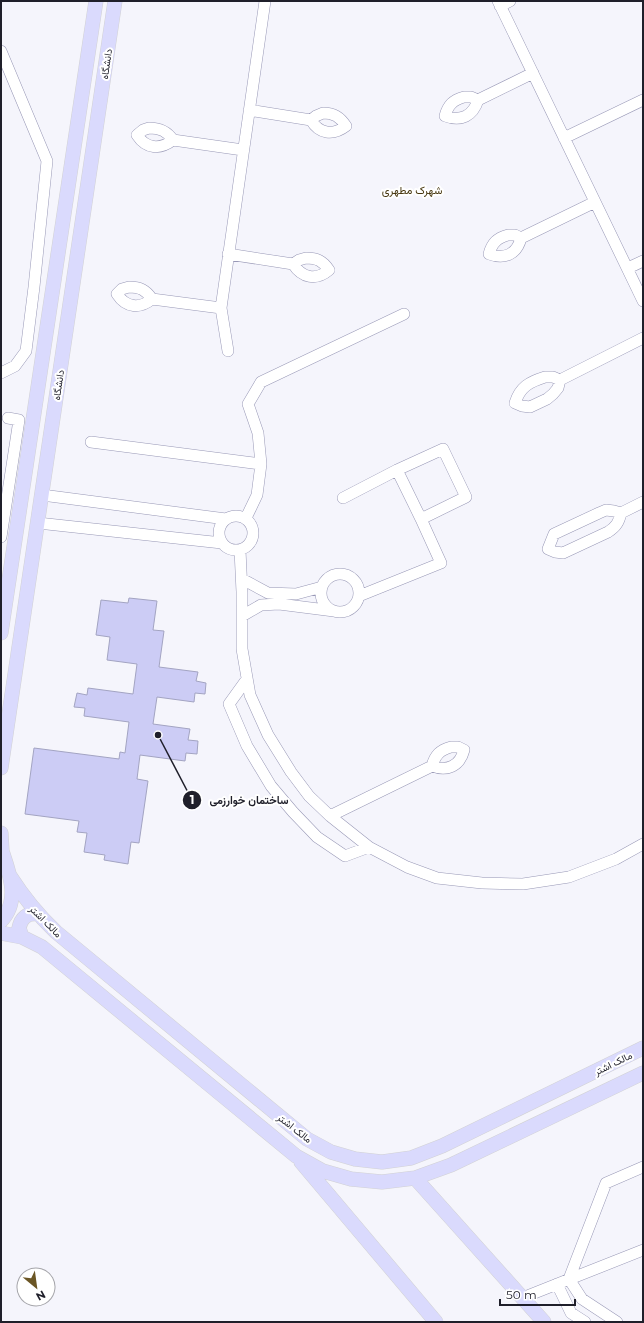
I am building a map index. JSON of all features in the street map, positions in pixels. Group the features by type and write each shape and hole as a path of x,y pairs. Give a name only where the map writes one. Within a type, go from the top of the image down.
{"main road":[{"name":"دانشگاه","path":"1,633 96,1"},
{"name":"دانشگاه","path":"1,768 115,1"},
{"path":"1,833 1,849 10,876 12,890 11,904 5,917 1,921"},
{"name":"مالک اشتر","path":"10,876 37,914 56,932 307,1139 331,1152 355,1159 382,1162 411,1158 442,1146 643,1048"},
{"path":"22,937 19,928 23,918 32,914 37,914"},
{"name":"مالک اشتر","path":"1,933 22,937 42,947 296,1156 323,1171 351,1179 382,1182 416,1178 452,1165 643,1073"},
{"path":"296,1156 436,1322"},
{"path":"416,1178 544,1322"}],"street":[{"path":"228,351 221,308 265,1"},
{"path":"510,1 499,4 643,300"},
{"path":"1,51 47,161 26,351 15,366 1,373"},
{"path":"478,100 532,73"},
{"path":"564,138 643,100"},
{"path":"249,110 311,120"},
{"path":"173,140 243,150"},
{"path":"522,238 595,202"},
{"path":"228,254 293,264"},
{"path":"628,268 643,261"},
{"path":"152,299 221,308"},
{"path":"246,518 257,495 261,464 258,433 248,404 261,382 404,314"},
{"path":"560,380 643,338"},
{"path":"1,537 3,510 19,420 8,418"},
{"path":"91,442 261,464"},
{"path":"343,498 397,470 443,449 466,497 421,519"},
{"path":"359,596 441,563 397,470"},
{"path":"42,495 226,519"},
{"path":"621,514 606,510 554,534 548,549 555,552 564,553 608,532 615,528 621,514 643,502"},
{"path":"3,510 19,512"},
{"path":"233,516 246,518 253,529 254,536 251,542 247,547 240,550 227,548 222,543 220,537 219,530 222,524 226,519 233,516"},
{"path":"38,523 222,543"},
{"path":"240,550 242,579 242,649 250,694 268,735 290,772 309,796 330,816 368,847 407,867 437,878 482,883 523,884 569,877 616,859 643,844"},
{"path":"242,616 260,605 279,604 342,612 353,607 359,596 357,583 348,575 342,574 330,577 325,581 322,587 322,599 325,605 336,611"},
{"path":"242,579 268,593 296,594 322,587"},
{"path":"247,679 229,704 247,746 272,786 293,812 317,837 345,856 368,847"},
{"path":"330,816 432,766"},
{"path":"570,1279 606,1183 643,1166"},
{"path":"527,1296 643,1250"},
{"path":"570,1279 582,1299 617,1322"},
{"path":"557,1284 571,1313 585,1322"}],"building":[{"path":"129,598 157,601 153,630 164,631 159,667 198,672 196,681 206,683 205,694 195,693 194,702 157,697 153,724 190,729 188,740 198,741 197,754 186,753 185,761 140,755 137,779 148,781 139,843 131,842 128,864 104,860 105,855 84,852 87,833 77,832 79,821 25,814 34,748 119,759 120,752 125,753 129,722 84,716 85,708 74,707 77,693 87,695 88,688 133,694 137,664 107,660 110,637 96,635 101,600 128,603"}],"place":[{"name":"ساختمان خوارزمی","path":"158,735"}],"district":[{"name":"شهرک مطهری","path":"412,190"}]}
